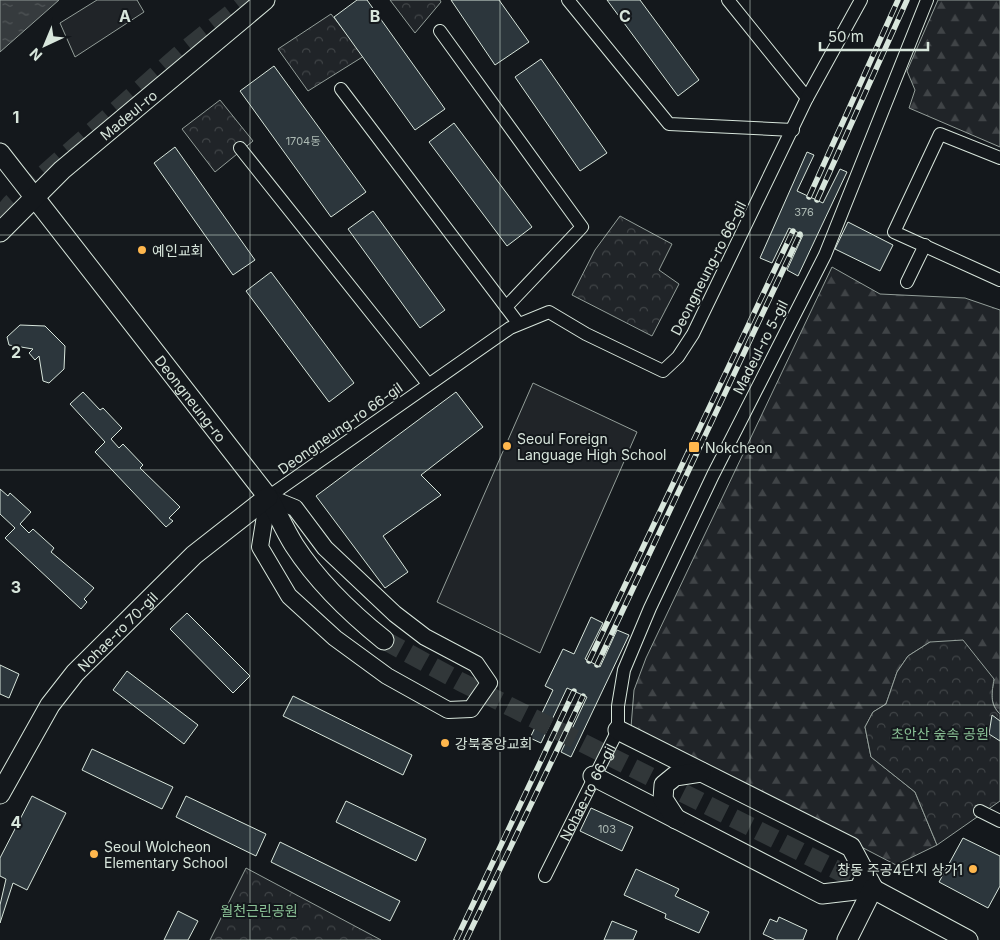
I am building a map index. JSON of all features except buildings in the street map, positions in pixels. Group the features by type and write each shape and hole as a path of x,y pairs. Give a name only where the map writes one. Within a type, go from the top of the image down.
{"main road":[{"name":"Madeul-ro","path":"0,232 33,197 197,55 264,1"},
{"name":"Deongneung-ro","path":"2,156 268,497 294,544 323,584 352,614 384,640"},
{"name":"Nohae-ro 70-gil","path":"0,794 50,705 75,672 194,555 268,497"},
{"path":"618,730 851,847 866,884 968,940"},
{"path":"676,819 663,799 664,785 675,776 701,772"},
{"path":"593,776 822,894 866,884"},
{"path":"847,940 866,884"}],"street":[{"path":"568,0 669,124 793,130"},
{"path":"728,0 807,98"},
{"name":"Deongneung-ro 66-gil","path":"268,497 518,323 549,312 586,334 663,371 678,357 693,334 807,98 861,0"},
{"name":"Madeul-ro 5-gil","path":"618,706 624,670 650,608 771,357 824,255 927,0"},
{"path":"440,31 582,227 506,307"},
{"path":"341,89 518,323"},
{"path":"1000,158 940,134 894,232 1000,280"},
{"path":"240,148 428,384"},
{"path":"908,282 925,245"},
{"path":"268,497 295,508 325,548 395,614 425,637 476,664 489,683 472,710 448,710 387,676 335,638 290,596 260,547 268,497"},
{"name":"Nohae-ro 66-gil","path":"545,876 593,776 618,730 618,706"},
{"path":"980,811 1000,821"}],"green space":[{"path":"97,0 137,0 144,12 75,57 60,23"},
{"path":"390,0 440,0 441,2 415,33"},
{"path":"938,0 1000,0 1000,147 909,108 915,90 907,71"},
{"path":"331,14 364,56 308,91 278,49"},
{"path":"220,100 253,141 215,172 182,129"},
{"path":"620,216 672,244 659,270 679,284 652,336 572,295 595,250"},
{"path":"832,267 880,294 965,298 1000,310 1000,714 993,702 994,679 930,642 908,656 897,672 886,704 873,712 865,727 871,757 915,792 937,845 896,865 631,727 634,690 646,658"},
{"path":"533,383 637,432 540,653 437,602"},
{"name":"초안산 숲속 공원","path":"963,640 994,679 993,702 1000,714 1000,801 937,845 915,792 871,757 865,727 873,712 886,704 897,672 908,656 930,642"},
{"name":"월천근린공원","path":"246,868 381,940 210,940"}],"water":[{"path":"0,0 59,0 0,52"}],"tunnel":[{"path":"0,219 12,204 183,53 250,0"},
{"path":"384,640 461,682 859,881"}],"railway":[{"path":"809,197 898,0"},
{"path":"817,200 907,0"},
{"path":"589,661 793,231"},
{"path":"597,665 800,234"},
{"path":"456,940 574,691"},
{"path":"466,940 583,696"}],"place":[{"name":"예인교회","path":"142,250"},
{"name":"Seoul Foreign Language High School","path":"507,446"},
{"name":"Nokcheon","path":"694,447"},
{"name":"강북중앙교회","path":"445,743"},
{"name":"Seoul Wolcheon Elementary School","path":"94,854"},
{"name":"창동 주공4단지 상가1","path":"973,869"}]}
